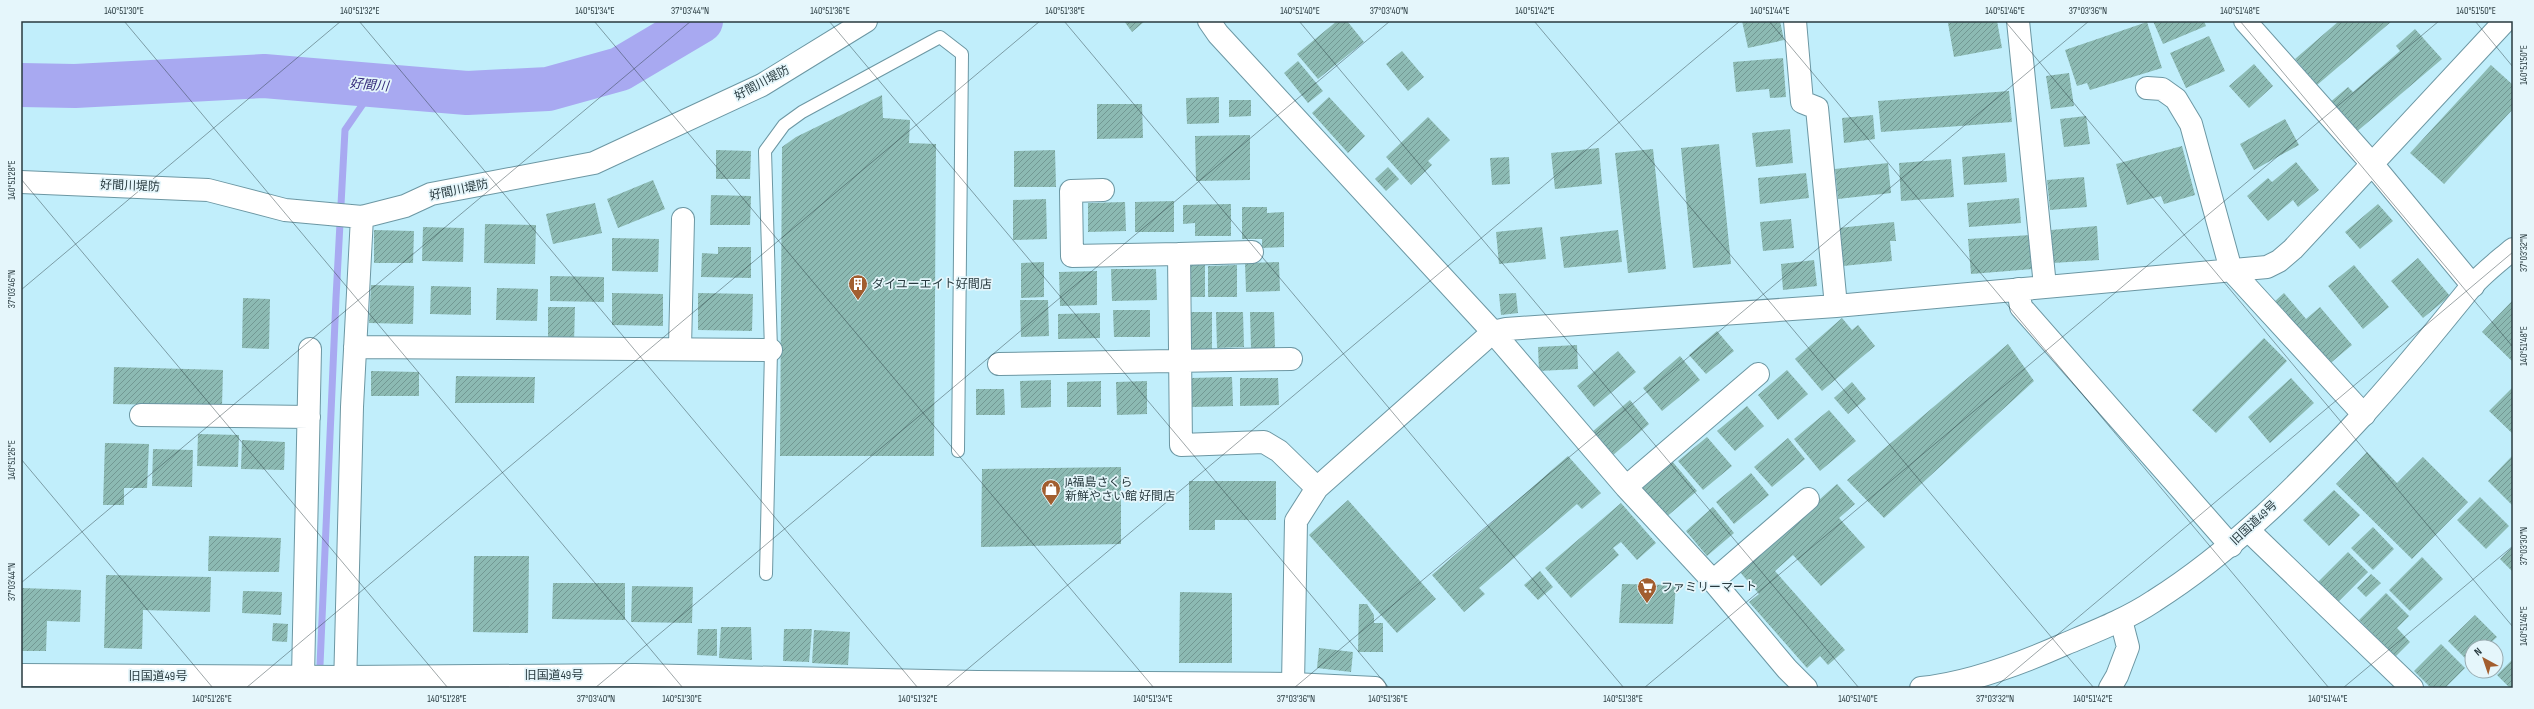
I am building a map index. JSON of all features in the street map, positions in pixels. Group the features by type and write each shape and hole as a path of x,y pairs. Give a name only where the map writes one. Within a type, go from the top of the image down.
{"street":[{"name":"好間川堤防","path":"21,182 208,190 285,210 316,214 359,216 405,206 431,194 594,163 762,85 866,21"},
{"path":"1209,21 1218,34 1493,332 1626,487 1713,582 1787,669 1806,688"},
{"path":"1796,21 1802,102 1817,108 1836,306"},
{"path":"2018,21 2045,286"},
{"path":"2245,21 2373,165 2472,286"},
{"path":"1294,686 1296,521 1317,488 1493,332 1506,329 1836,306 2267,267 2279,261 2373,165 2504,21"},
{"path":"2148,88 2162,89 2176,99 2191,124 2230,270 2364,414"},
{"path":"1103,190 1071,191 1072,256 1252,252"},
{"path":"343,680 359,216"},
{"path":"680,348 683,219"},
{"name":"旧国道49号","path":"1921,688 1944,686 2001,669 2047,652 2121,620 2160,598 2231,546 2364,414 2472,286 2513,248"},
{"path":"1179,254 1181,445 1264,442 1279,451 1317,488"},
{"path":"2018,289 2021,307 2231,546"},
{"path":"355,347 680,348 770,350"},
{"path":"306,677 310,349"},
{"path":"999,364 1291,359"},
{"path":"1626,487 1758,374"},
{"path":"141,415 309,416"},
{"path":"1713,582 1808,499"},
{"path":"2248,530 2412,688"},
{"path":"2110,688 2118,676 2128,647 2121,620"},
{"name":"旧国道49号","path":"21,675 306,677 343,680 977,682 1375,688"}],"lane":[{"path":"766,574 770,350 765,151 784,125 802,112 940,37 962,54 958,451"}],"building":[{"path":"1124,21 1145,21 1132,32"},
{"path":"1337,21 1347,21 1364,42 1318,79 1297,54"},
{"path":"1742,21 1780,21 1784,40 1748,48"},
{"path":"1960,21 1997,21 2002,48 1954,57 1948,23"},
{"path":"2153,21 2204,21 2206,26 2163,44"},
{"path":"2339,21 2392,21 2317,85 2295,59"},
{"path":"2147,22 2162,68 2090,90 2087,83 2077,86 2065,50"},
{"path":"2415,29 2442,59 2354,134 2328,104 2348,87 2353,92 2400,51 2396,46"},
{"path":"2209,36 2225,71 2186,88 2170,53"},
{"path":"1402,51 1424,77 1408,91 1386,64"},
{"path":"1783,58 1786,97 1770,98 1769,89 1736,92 1733,62"},
{"path":"1298,61 1323,91 1308,103 1284,73"},
{"path":"2254,64 2273,86 2249,108 2229,86"},
{"path":"2491,65 2513,85 2513,109 2444,184 2410,153"},
{"path":"2069,73 2074,106 2051,109 2046,76"},
{"path":"2009,91 2012,122 1881,132 1878,101"},
{"name":"ダイユーエイト好間店","path":"882,95 883,118 910,120 909,143 936,144 934,456 780,456 782,147 796,137"},
{"path":"1219,97 1219,123 1187,124 1186,98"},
{"path":"1329,97 1365,136 1348,153 1312,113"},
{"path":"1229,100 1251,100 1251,116 1229,117"},
{"path":"1097,104 1142,104 1143,138 1097,139"},
{"path":"1873,115 1875,139 1844,143 1842,118"},
{"path":"2086,116 2090,144 2064,147 2060,119"},
{"path":"1428,117 1450,140 1428,161 1432,165 1411,185 1386,157"},
{"path":"2285,119 2299,145 2254,170 2240,144"},
{"path":"1790,129 1793,163 1756,167 1752,133"},
{"path":"1250,135 1250,180 1196,181 1195,136"},
{"path":"1719,144 1731,264 1693,268 1681,148"},
{"path":"2182,146 2195,195 2164,204 2161,196 2127,205 2116,164"},
{"path":"1599,148 1602,184 1555,189 1551,153"},
{"path":"1653,149 1666,269 1628,273 1615,153"},
{"path":"716,150 751,151 750,179 716,179"},
{"path":"1055,150 1056,187 1014,187 1014,151"},
{"path":"2005,153 2007,182 1964,185 1962,157"},
{"path":"1509,157 1510,184 1492,185 1490,158"},
{"path":"1951,159 1954,197 1901,201 1899,163"},
{"path":"2296,162 2319,190 2298,207 2293,200 2268,221 2247,196 2268,178 2272,182"},
{"path":"1888,163 1891,193 1838,199 1835,169"},
{"path":"1388,167 1399,179 1386,191 1375,179"},
{"path":"1806,173 1809,198 1760,204 1758,178"},
{"path":"2084,177 2087,207 2050,210 2047,180"},
{"path":"653,180 665,209 618,228 607,199"},
{"path":"711,195 751,196 750,225 710,225"},
{"path":"2019,198 2021,223 1969,227 1967,203"},
{"path":"1046,199 1047,239 1013,240 1013,200"},
{"path":"1174,201 1174,232 1135,232 1135,202"},
{"path":"1125,202 1126,231 1088,232 1088,203"},
{"path":"595,203 602,233 553,244 546,214"},
{"path":"1231,204 1231,236 1195,236 1195,223 1183,224 1183,205"},
{"path":"2378,204 2393,221 2360,249 2345,232"},
{"path":"1242,207 1267,207 1267,213 1284,212 1284,247 1262,248 1262,239 1242,239"},
{"path":"1791,219 1794,248 1763,251 1760,222"},
{"path":"1894,222 1896,241 1890,241 1892,261 1843,266 1839,228"},
{"path":"485,224 536,225 535,264 484,263"},
{"path":"2097,226 2099,260 2053,263 2051,230"},
{"path":"423,227 464,228 463,262 422,261"},
{"path":"1542,227 1546,259 1499,264 1496,232"},
{"path":"374,230 414,231 413,263 374,263"},
{"path":"1618,230 1622,262 1564,268 1560,237"},
{"path":"2031,235 2033,269 1971,274 1968,239"},
{"path":"612,238 659,239 658,272 612,271"},
{"path":"718,247 751,247 751,278 701,277 702,253 718,254"},
{"path":"2418,258 2450,296 2423,318 2391,281"},
{"path":"1814,260 1817,286 1783,290 1781,264"},
{"path":"1044,262 1044,297 1021,298 1021,263"},
{"path":"1279,262 1280,291 1246,292 1245,263"},
{"path":"1205,264 1205,297 1188,297 1187,265"},
{"path":"1237,265 1237,297 1208,297 1208,266"},
{"path":"2354,265 2389,307 2363,329 2328,286"},
{"path":"1111,269 1156,269 1157,300 1112,301"},
{"path":"1097,271 1097,305 1060,306 1059,272"},
{"path":"550,276 604,277 604,302 550,301"},
{"path":"371,285 414,286 413,324 369,323"},
{"path":"431,286 471,287 471,315 430,314"},
{"path":"497,288 538,289 537,321 496,320"},
{"path":"612,293 663,294 663,326 612,325"},
{"path":"698,293 753,294 752,331 698,330"},
{"path":"1516,293 1518,313 1501,315 1499,294"},
{"path":"2284,293 2306,319 2320,307 2352,345 2327,366 2274,302"},
{"path":"243,298 270,299 269,349 242,348"},
{"path":"1020,300 1048,300 1049,336 1021,337"},
{"path":"2513,300 2513,362 2482,332"},
{"path":"548,307 575,307 574,343 548,342"},
{"path":"1113,310 1150,310 1150,337 1114,337"},
{"path":"1188,312 1212,312 1212,350 1188,350"},
{"path":"1216,312 1243,312 1244,347 1217,348"},
{"path":"1250,312 1274,312 1275,348 1251,348"},
{"path":"1100,313 1100,338 1058,339 1058,314"},
{"path":"1842,318 1852,330 1858,325 1875,346 1822,391 1795,359"},
{"path":"1717,331 1734,351 1706,374 1689,355"},
{"path":"2264,338 2287,361 2216,433 2192,410"},
{"path":"2008,344 2034,381 1884,518 1847,480"},
{"path":"1577,345 1578,369 1539,371 1538,347"},
{"path":"1618,351 1636,372 1594,407 1577,386"},
{"path":"1680,356 1700,380 1662,411 1643,388"},
{"path":"114,367 223,370 222,406 113,404"},
{"path":"1787,370 1808,394 1778,420 1758,395"},
{"path":"371,371 419,372 419,396 371,396"},
{"path":"456,376 535,377 534,403 455,403"},
{"path":"1232,377 1233,406 1192,407 1191,378"},
{"path":"1240,378 1278,378 1279,405 1240,406"},
{"path":"2291,378 2314,403 2270,443 2248,417"},
{"path":"1051,380 1051,407 1021,408 1020,381"},
{"path":"1101,381 1101,407 1067,407 1067,382"},
{"path":"1147,381 1147,414 1117,415 1116,382"},
{"path":"1852,382 1866,399 1848,414 1834,398"},
{"path":"2513,387 2513,434 2489,411"},
{"path":"976,389 1004,389 1005,415 976,415"},
{"path":"1630,400 1649,424 1612,456 1592,432"},
{"path":"1747,406 1764,426 1735,451 1717,431"},
{"path":"1829,410 1856,441 1820,471 1794,439"},
{"path":"198,434 239,435 238,467 197,466"},
{"path":"1707,437 1732,466 1703,490 1678,461"},
{"path":"1788,438 1805,459 1772,487 1754,467"},
{"path":"242,440 285,442 284,470 241,469"},
{"path":"105,443 149,444 147,488 124,488 124,505 103,505"},
{"path":"153,449 193,450 192,487 152,486"},
{"path":"2367,452 2397,483 2423,457 2468,502 2412,559 2336,484"},
{"path":"2513,455 2513,504 2512,505 2488,481"},
{"path":"1568,456 1601,493 1582,509 1577,504 1479,588 1485,594 1464,612 1432,575"},
{"path":"1672,461 1697,491 1665,518 1640,488"},
{"name":"JA福島さくら 新鮮やさい館 好間店","path":"1121,467 1121,544 981,547 982,469"},
{"path":"1751,473 1769,495 1734,524 1716,502"},
{"path":"1189,481 1276,481 1276,520 1215,520 1215,530 1189,530"},
{"path":"1837,484 1855,504 1839,518 1865,547 1821,586 1793,555 1775,571 1845,650 1828,665 1820,656 1807,668 1749,602 1759,594 1739,571"},
{"path":"2334,490 2360,515 2329,546 2303,520"},
{"path":"2480,497 2509,526 2486,549 2457,520"},
{"path":"1348,500 1436,599 1397,633 1309,535"},
{"path":"1621,503 1656,543 1637,560 1621,542 1613,548 1619,555 1571,598 1545,568"},
{"path":"1713,507 1734,533 1707,556 1686,531"},
{"path":"2373,527 2394,549 2373,570 2351,548"},
{"path":"209,536 281,538 279,572 208,571"},
{"path":"2513,546 2513,572 2500,559"},
{"path":"2348,552 2368,572 2337,603 2317,583"},
{"path":"474,556 529,556 528,633 473,632"},
{"path":"2422,557 2443,579 2410,611 2389,590"},
{"path":"1540,571 1553,587 1538,600 1524,585"},
{"path":"2371,574 2381,583 2366,597 2357,588"},
{"path":"106,575 211,577 210,612 143,610 142,649 104,648"},
{"path":"553,583 625,583 625,620 552,619"},
{"name":"ファミリーマート","path":"1622,584 1676,585 1673,624 1619,623"},
{"path":"632,586 693,587 692,623 631,622"},
{"path":"21,588 81,590 80,622 47,621 46,651 21,651"},
{"path":"243,591 282,592 281,615 242,613"},
{"path":"1180,592 1232,593 1232,663 1179,663"},
{"path":"2386,593 2409,616 2397,628 2410,642 2395,657 2359,620"},
{"path":"1359,604 1367,604 1374,615 1374,623 1383,623 1383,652 1358,652"},
{"path":"2475,615 2497,637 2495,639 2464,639 2464,657 2448,641"},
{"path":"273,623 288,624 287,642 272,641"},
{"path":"721,627 751,627 752,660 719,658"},
{"path":"698,629 717,629 717,656 697,655"},
{"path":"784,629 812,629 809,662 783,661"},
{"path":"814,630 850,632 848,665 812,663"},
{"path":"2441,644 2464,667 2464,669 2445,688 2431,688 2414,671"},
{"path":"1319,648 1353,652 1351,672 1317,668"},
{"path":"2513,659 2513,688 2510,688 2501,679 2504,679 2504,668"}],"waterway":[{"name":"好間川","path":"21,85 75,86 264,76 467,93 548,89 620,69 701,21"},
{"path":"319,688 345,130 376,85"}],"place":[{"name":"ダイユーエイト好間店","path":"858,301"},
{"name":"JA福島さくら 新鮮やさい館 好間店","path":"1051,506"},
{"name":"ファミリーマート","path":"1647,604"}]}
